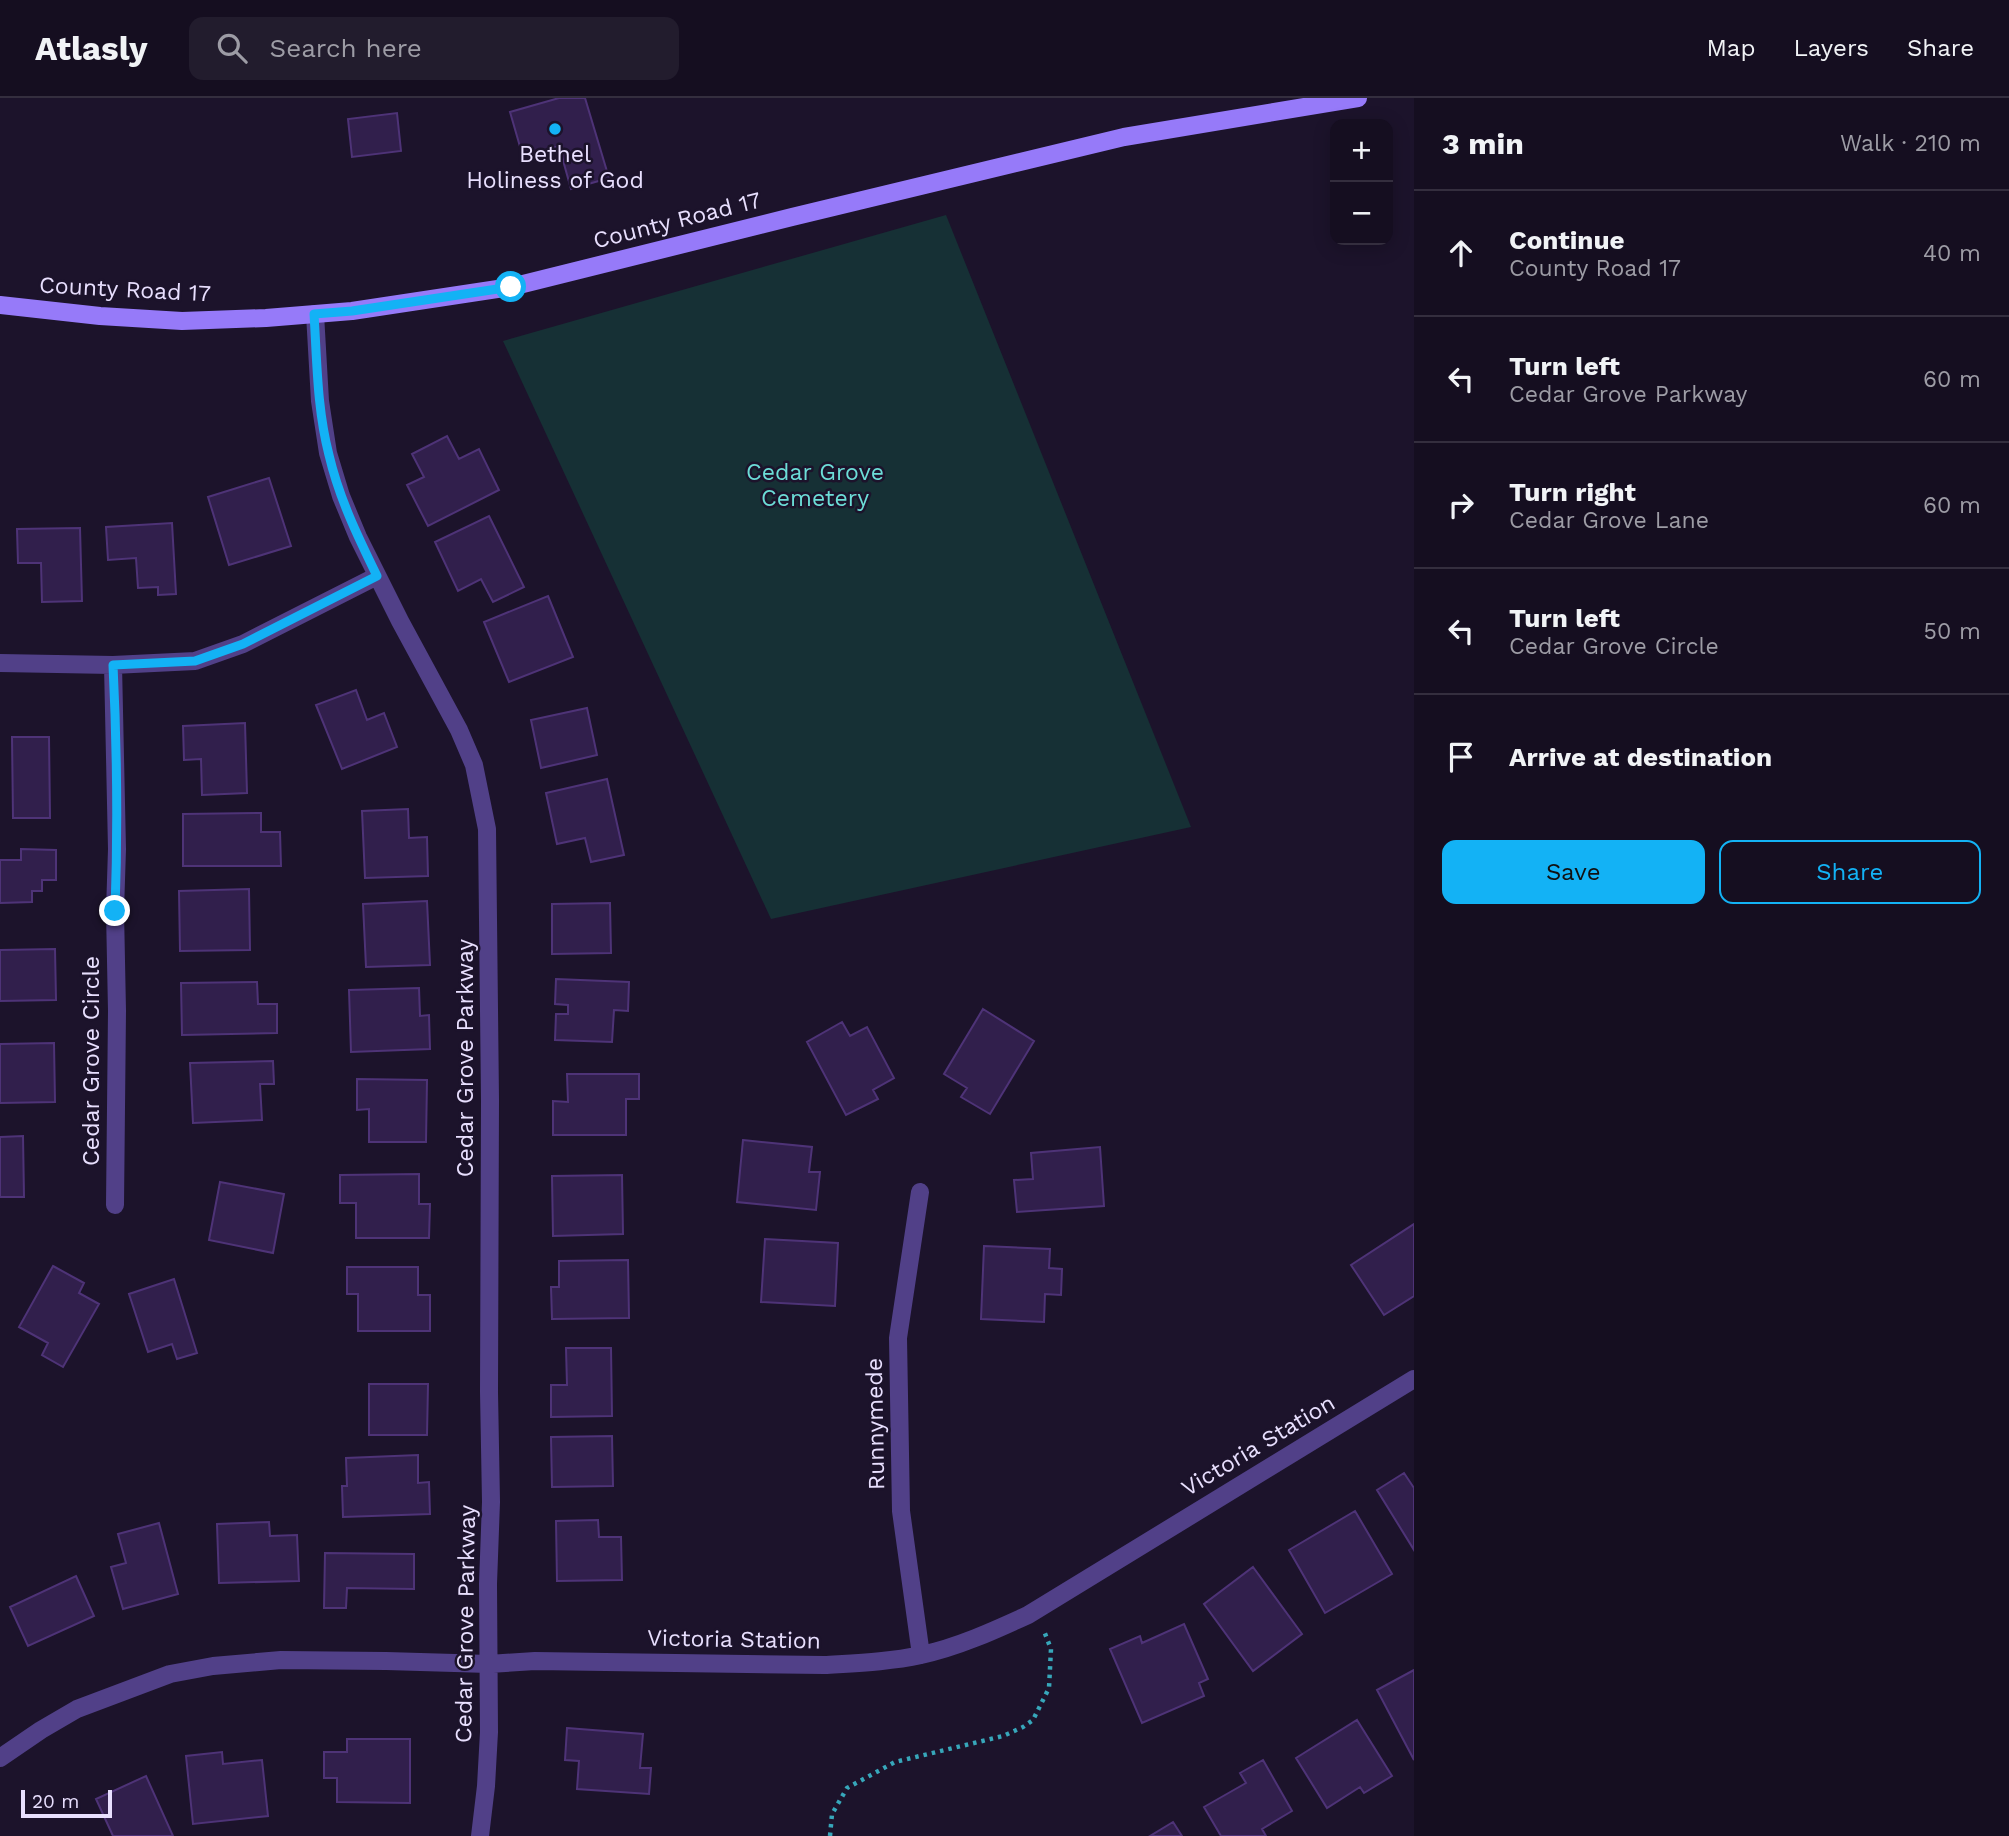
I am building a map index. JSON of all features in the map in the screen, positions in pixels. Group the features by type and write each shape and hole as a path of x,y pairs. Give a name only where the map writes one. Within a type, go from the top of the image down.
{"street":[{"name":"County Road 17","path":"0,305 100,316 182,321 352,311 511,287 1124,137 1358,98"},
{"name":"Cedar Grove Parkway","path":"314,314 320,401 328,453 341,496 377,576 464,741 474,765 487,829 491,1502 486,1786 480,1836"},
{"path":"0,663 113,665 195,661 243,644 377,576"},
{"name":"Cedar Grove Circle","path":"113,665 117,835 115,1205"},
{"name":"Runnymede","path":"920,1192 898,1338 901,1511 921,1655"},
{"name":"Victoria Station","path":"0,1758 77,1709 170,1674 213,1666 281,1660 824,1665 921,1655 971,1640 1036,1610 1414,1378"}],"path":[{"path":"831,1836 832,1814 848,1788 895,1762 1003,1736 1034,1720 1049,1688 1051,1649 1036,1610"}],"green space":[{"name":"Cedar Grove Cemetery","path":"946,215 1191,827 771,919 503,341"}],"building":[{"name":"Bethel Holiness of God","path":"559,98 585,98 609,178 571,189 559,146 523,157 510,112"},
{"path":"397,113 401,151 352,157 348,119"},
{"path":"447,436 459,459 479,449 499,490 428,526 407,485 424,477 412,454"},
{"path":"269,478 291,546 229,565 208,497"},
{"path":"489,516 524,587 493,602 481,579 458,591 435,542"},
{"path":"172,523 176,594 158,595 158,587 138,588 136,558 108,560 106,527"},
{"path":"80,528 82,601 42,602 41,563 18,563 17,529"},
{"path":"548,596 573,657 509,682 484,622"},
{"path":"356,690 367,720 384,713 397,747 342,769 316,705"},
{"path":"587,708 597,755 541,768 531,720"},
{"path":"245,723 247,793 202,795 201,759 184,760 183,726"},
{"path":"12,737 49,737 50,818 13,818"},
{"path":"607,779 624,855 591,862 585,838 557,844 546,793"},
{"path":"408,809 409,838 427,837 428,876 365,878 362,811"},
{"path":"261,813 261,832 280,832 281,866 183,866 183,814"},
{"path":"21,849 56,850 56,880 42,880 42,891 32,891 32,902 0,903 0,860 21,860"},
{"path":"249,889 250,950 180,951 179,891"},
{"path":"427,901 430,965 366,967 363,904"},
{"path":"610,903 611,953 552,954 552,904"},
{"path":"55,949 56,1000 0,1001 0,950"},
{"path":"556,979 629,982 628,1011 614,1010 612,1042 555,1040 556,1014 568,1014 568,1005 555,1004"},
{"path":"257,982 258,1004 277,1004 277,1033 182,1035 181,983"},
{"path":"419,988 420,1016 429,1015 430,1049 351,1052 349,990"},
{"path":"983,1009 1034,1041 990,1114 961,1097 967,1088 944,1074"},
{"path":"842,1022 850,1036 867,1027 894,1078 873,1090 878,1099 846,1115 807,1042"},
{"path":"54,1043 55,1102 0,1103 0,1044"},
{"path":"273,1061 274,1084 260,1084 262,1120 193,1123 190,1063"},
{"path":"567,1074 639,1074 639,1099 626,1099 626,1135 553,1135 553,1101 568,1102"},
{"path":"357,1079 427,1080 426,1142 369,1142 369,1109 357,1110"},
{"path":"23,1136 24,1197 0,1197 0,1137"},
{"path":"743,1140 812,1147 809,1172 820,1172 816,1210 737,1202"},
{"path":"1100,1147 1104,1206 1017,1212 1014,1180 1033,1179 1031,1153"},
{"path":"419,1174 419,1204 430,1204 429,1238 356,1238 356,1203 340,1203 340,1175"},
{"path":"622,1175 623,1234 553,1236 552,1176"},
{"path":"220,1182 284,1194 273,1253 209,1240"},
{"path":"1414,1224 1414,1296 1384,1315 1351,1265"},
{"path":"765,1239 838,1243 835,1306 761,1302"},
{"path":"984,1246 1050,1249 1049,1268 1062,1269 1061,1295 1045,1294 1044,1322 981,1319"},
{"path":"628,1260 629,1318 552,1319 551,1287 559,1287 559,1261"},
{"path":"53,1266 84,1283 79,1293 99,1304 63,1367 42,1355 48,1343 19,1327"},
{"path":"347,1267 418,1267 418,1295 430,1295 430,1331 358,1331 358,1294 347,1294"},
{"path":"174,1279 197,1353 177,1359 172,1344 148,1352 129,1294"},
{"path":"566,1348 611,1348 612,1416 551,1417 551,1385 567,1385"},
{"path":"369,1384 428,1384 427,1435 369,1435"},
{"path":"612,1436 613,1486 552,1487 551,1437"},
{"path":"418,1455 418,1483 429,1482 430,1514 343,1517 342,1486 347,1486 346,1458"},
{"path":"1404,1473 1414,1488 1414,1550 1377,1490"},
{"path":"1355,1511 1392,1574 1325,1613 1289,1550"},
{"path":"598,1520 599,1537 621,1537 622,1580 557,1581 556,1521"},
{"path":"269,1522 270,1536 297,1535 299,1581 219,1583 217,1524"},
{"path":"159,1523 178,1594 123,1609 111,1567 126,1563 118,1534"},
{"path":"325,1553 414,1554 414,1589 347,1588 346,1608 324,1608"},
{"path":"1253,1567 1302,1634 1253,1671 1204,1604"},
{"path":"76,1576 94,1616 28,1646 10,1607"},
{"path":"1184,1624 1208,1679 1199,1683 1204,1696 1142,1723 1110,1649 1140,1636 1142,1643"},
{"path":"1414,1670 1414,1760 1377,1690"},
{"path":"1357,1720 1392,1776 1364,1793 1360,1787 1327,1808 1296,1758"},
{"path":"567,1728 643,1734 640,1768 651,1768 649,1794 577,1789 579,1761 565,1760"},
{"path":"347,1739 410,1739 410,1803 337,1802 337,1778 324,1778 324,1752 347,1752"},
{"path":"222,1752 223,1764 262,1760 268,1816 193,1824 186,1756"},
{"path":"1263,1760 1292,1811 1262,1829 1266,1836 1221,1836 1204,1807 1246,1783 1240,1773"},
{"path":"146,1776 173,1836 113,1836 96,1799"},
{"path":"1173,1822 1182,1836 1150,1836"}],"place":[{"name":"Bethel Holiness of God","path":"555,129"}],"route":[{"path":"115,911 116,716 113,665 195,661 243,644 377,576 341,496 328,453 320,401 314,314 352,311 511,287"}]}
